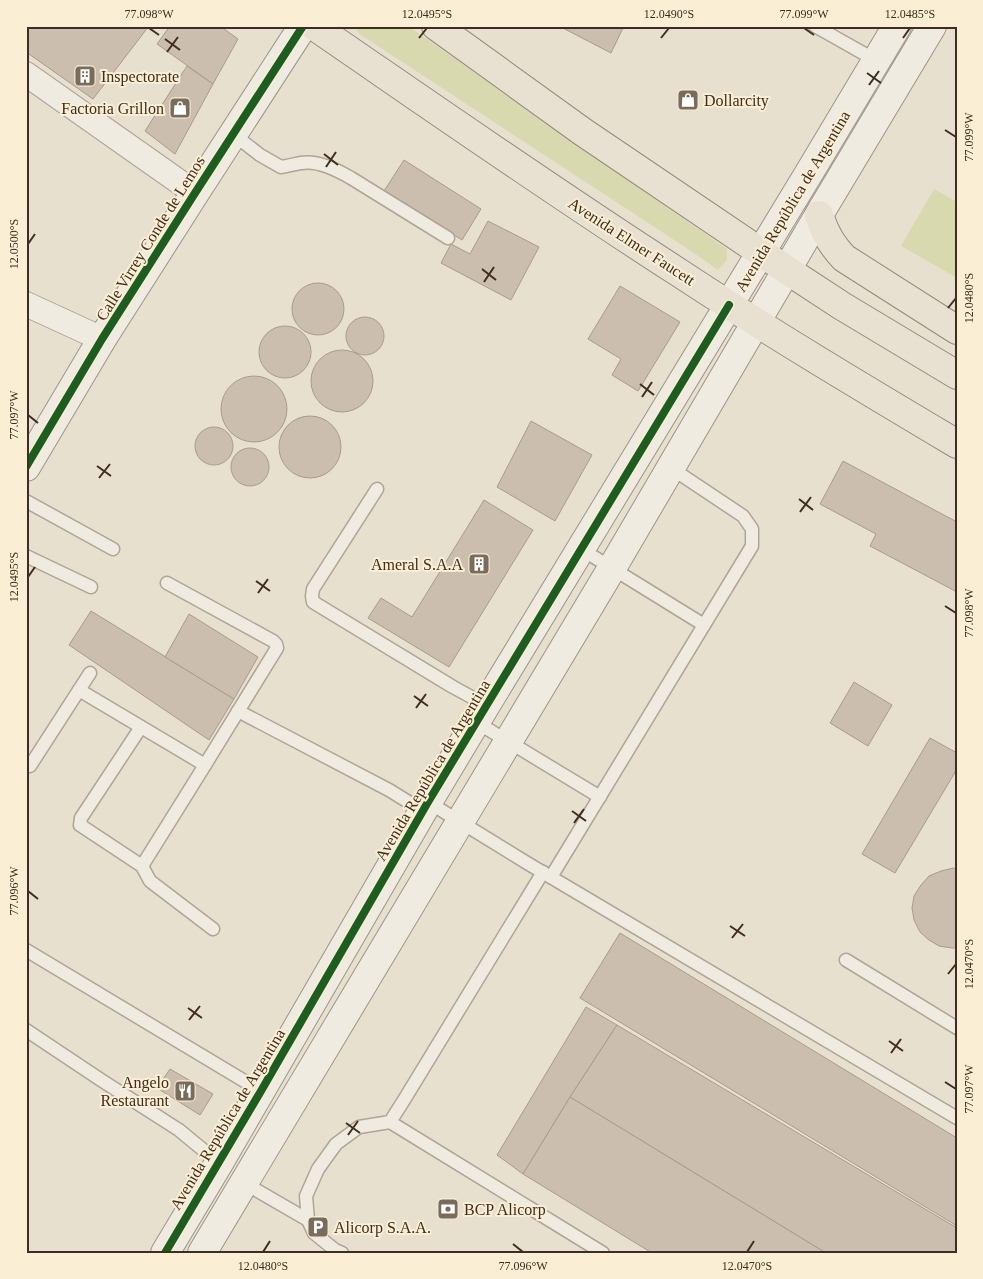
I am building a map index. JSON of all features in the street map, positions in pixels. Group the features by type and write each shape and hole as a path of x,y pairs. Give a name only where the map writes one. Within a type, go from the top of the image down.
{"main road":[{"name":"Calle Virrey Conde de Lemos","path":"26,467 102,339 303,26"},
{"name":"Avenida Elmer Faucett","path":"314,26 671,268 826,366 957,444"},
{"path":"436,26 583,132 787,270 957,376"},
{"name":"Avenida República de Argentina","path":"165,1253 426,806 897,26"},
{"name":"Avenida República de Argentina","path":"202,1253 612,568 932,26"},
{"path":"819,215 829,239 844,258 957,330"},
{"path":"201,1192 229,1208"}],"street":[{"path":"26,74 195,193"},
{"path":"26,304 102,339"}],"lane":[{"path":"815,26 877,60"},
{"path":"233,134 282,168 303,162 318,164 336,170 448,238"},
{"path":"390,1122 547,875 600,797 752,546 752,529 743,516 671,468"},
{"path":"377,489 313,589 313,602 445,682 509,741 600,797"},
{"path":"26,501 113,549"},
{"path":"581,549 704,626"},
{"path":"26,556 91,587"},
{"path":"142,866 276,648 276,644 167,583"},
{"path":"30,766 90,672"},
{"path":"79,690 205,765"},
{"path":"238,711 389,790 460,822 957,1118"},
{"path":"141,727 81,818 80,825 142,866 150,881 213,929"},
{"path":"26,950 261,1091"},
{"path":"846,960 957,1028"},
{"path":"26,1030 179,1130 219,1163"},
{"path":"342,1253 334,1250 314,1233 308,1220 306,1196 318,1169 336,1144 359,1127 390,1122 604,1253"},
{"path":"244,1183 308,1220"}],"green space":[{"path":"356,26 408,26 727,249 727,260 718,270 358,33"},
{"path":"934,189 957,202 957,278 901,246"}],"building":[{"name":"Inspectorate","path":"26,26 149,26 93,99 26,52"},
{"path":"170,26 220,26 238,39 213,84 157,44"},
{"path":"559,26 624,26 611,53"},
{"name":"Factoria Grillon","path":"187,66 213,84 175,154 145,131"},
{"path":"404,160 481,209 462,240 384,191"},
{"path":"488,221 539,247 511,300 441,263 451,244 470,254"},
{"path":"313,283 323,283 337,290 344,304 344,314 337,328 323,335 313,335 303,331 296,324 292,314 292,304 296,294 303,287"},
{"path":"620,286 680,322 638,391 612,375 621,359 588,339"},
{"path":"365,317 379,322 384,336 379,350 365,355 351,350 346,336 351,322"},
{"path":"280,326 290,326 304,333 311,347 311,357 304,371 290,378 280,378 270,374 263,367 259,357 259,347 263,337 270,330"},
{"path":"342,350 354,352 364,359 371,369 373,381 371,393 364,403 354,410 342,412 330,410 320,403 313,393 311,381 313,369 320,359 330,352"},
{"path":"254,376 267,379 277,386 284,396 287,409 284,422 277,432 267,439 254,442 241,439 231,432 224,422 221,409 224,396 231,386 241,379"},
{"path":"310,416 322,418 332,425 339,435 341,447 339,459 332,469 322,476 310,478 298,476 288,469 281,459 279,447 281,435 288,425 298,418"},
{"path":"531,421 592,455 555,521 497,487"},
{"path":"214,427 228,432 233,446 228,460 214,465 200,460 195,446 200,432"},
{"path":"250,448 264,453 269,467 264,481 250,486 236,481 231,467 236,453"},
{"path":"843,461 957,522 957,592 870,546 876,534 820,504"},
{"name":"Ameral S.A.A","path":"484,500 533,530 449,667 368,618 381,598 412,617"},
{"path":"91,611 234,699 209,740 69,645"},
{"path":"189,614 258,657 234,699 165,657"},
{"path":"854,682 892,705 868,746 830,723"},
{"path":"930,738 957,753 957,769 895,873 862,854"},
{"path":"953,868 957,869 957,948 939,946 920,932 914,920 912,908 914,896 929,876"},
{"path":"620,933 957,1138 957,1226 580,998"},
{"path":"586,1007 617,1025 523,1174 497,1155"},
{"path":"617,1025 957,1228 957,1253 826,1253 570,1097"},
{"name":"Angelo Restaurant","path":"170,1069 213,1094 200,1115 157,1088"},
{"path":"570,1097 826,1253 652,1253 523,1174"}],"cycle path":[{"path":"26,467 102,339 303,26"},
{"path":"165,1253 428,802 729,305"}],"place":[{"name":"Inspectorate","path":"85,76"},
{"name":"Dollarcity","path":"688,100"},
{"name":"Factoria Grillon","path":"180,108"},
{"name":"Ameral S.A.A","path":"479,564"},
{"name":"Angelo Restaurant","path":"185,1091"},
{"name":"BCP Alicorp","path":"448,1209"},
{"name":"Alicorp S.A.A.","path":"318,1227"}]}
